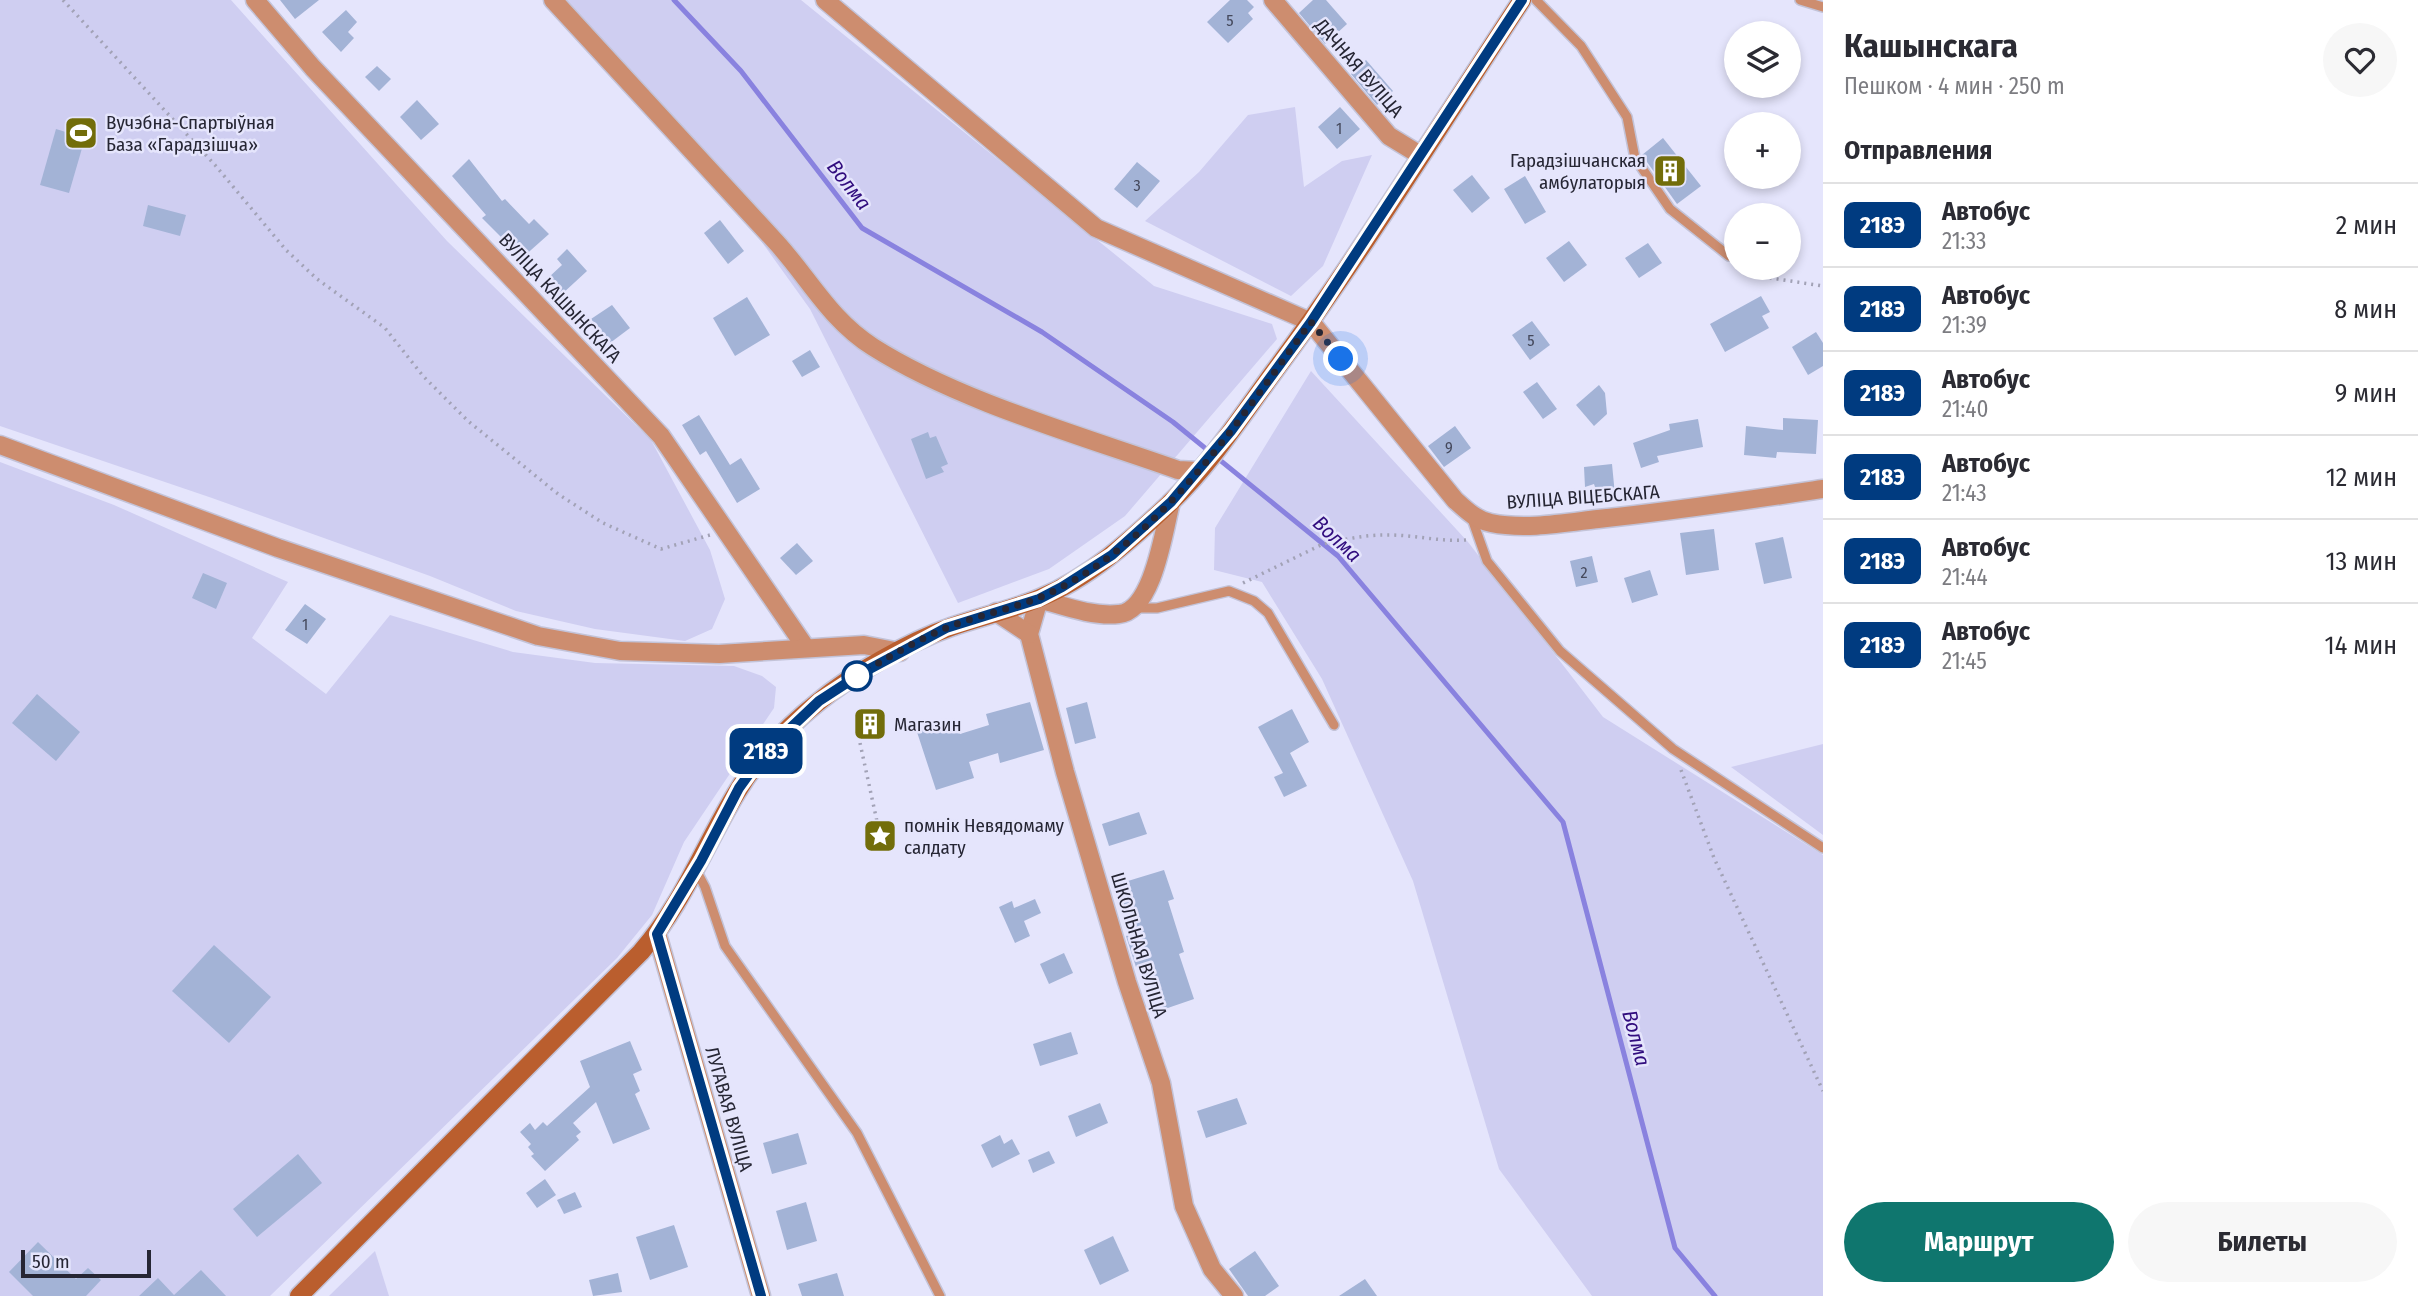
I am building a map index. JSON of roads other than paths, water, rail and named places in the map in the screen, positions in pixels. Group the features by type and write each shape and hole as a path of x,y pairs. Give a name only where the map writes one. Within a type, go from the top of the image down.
{"main road":[{"path":"299,1296 600,995 657,934 696,870 739,788 765,752 819,701 900,652 946,628 1039,599 1112,555 1171,502 1231,431 1311,322 1522,0"}],"street":[{"name":"ВУЛІЦА КАШЫНСКАГА","path":"255,0 313,68 661,436 806,648"},
{"path":"553,0 779,245 821,301 843,325 873,347 940,382 1019,413 1178,470 1198,471"},
{"path":"825,0 1096,228 1311,322"},
{"name":"ДАЧНАЯ ВУЛІЦА","path":"1273,0 1389,136 1420,155"},
{"name":"ВУЛІЦА ВІЦЕБСКАГА","path":"1311,322 1439,481 1470,514 1488,523 1511,526 1674,511 1823,488"},
{"path":"0,446 278,548 538,636 620,651 719,654 864,645 900,652"},
{"path":"996,612 1029,634 1039,599 1086,612 1121,615 1137,608 1146,593 1171,502"},
{"name":"ШКОЛЬНАЯ ВУЛІЦА","path":"1029,634 1072,798 1127,982 1161,1083 1184,1206 1212,1269 1234,1296"},
{"name":"ЛУГАВАЯ ВУЛІЦА","path":"657,934 761,1296"}],"lane":[{"path":"1536,0 1581,46 1621,107 1627,117 1635,158 1670,209 1724,252"},
{"path":"1800,0 1823,6"},
{"path":"1470,514 1477,540 1487,561 1560,651 1673,749 1823,848"},
{"path":"1137,608 1157,608 1229,591 1254,601 1268,613 1334,725"},
{"path":"696,870 705,887 725,946 758,997 857,1133 940,1296"}],"waterway":[{"name":"Волма","path":"674,0 741,71 862,228 1042,332 1173,422 1338,556 1563,822 1675,1248 1715,1296"}],"place":[{"name":"Вучэбна-Спартыўная База «Гарадзішча»","path":"81,133"},
{"name":"Гарадзішчанская амбулаторыя","path":"1670,171"},
{"name":"Магазин","path":"870,724"},
{"name":"помнік Невядомаму салдату","path":"880,836"}]}
